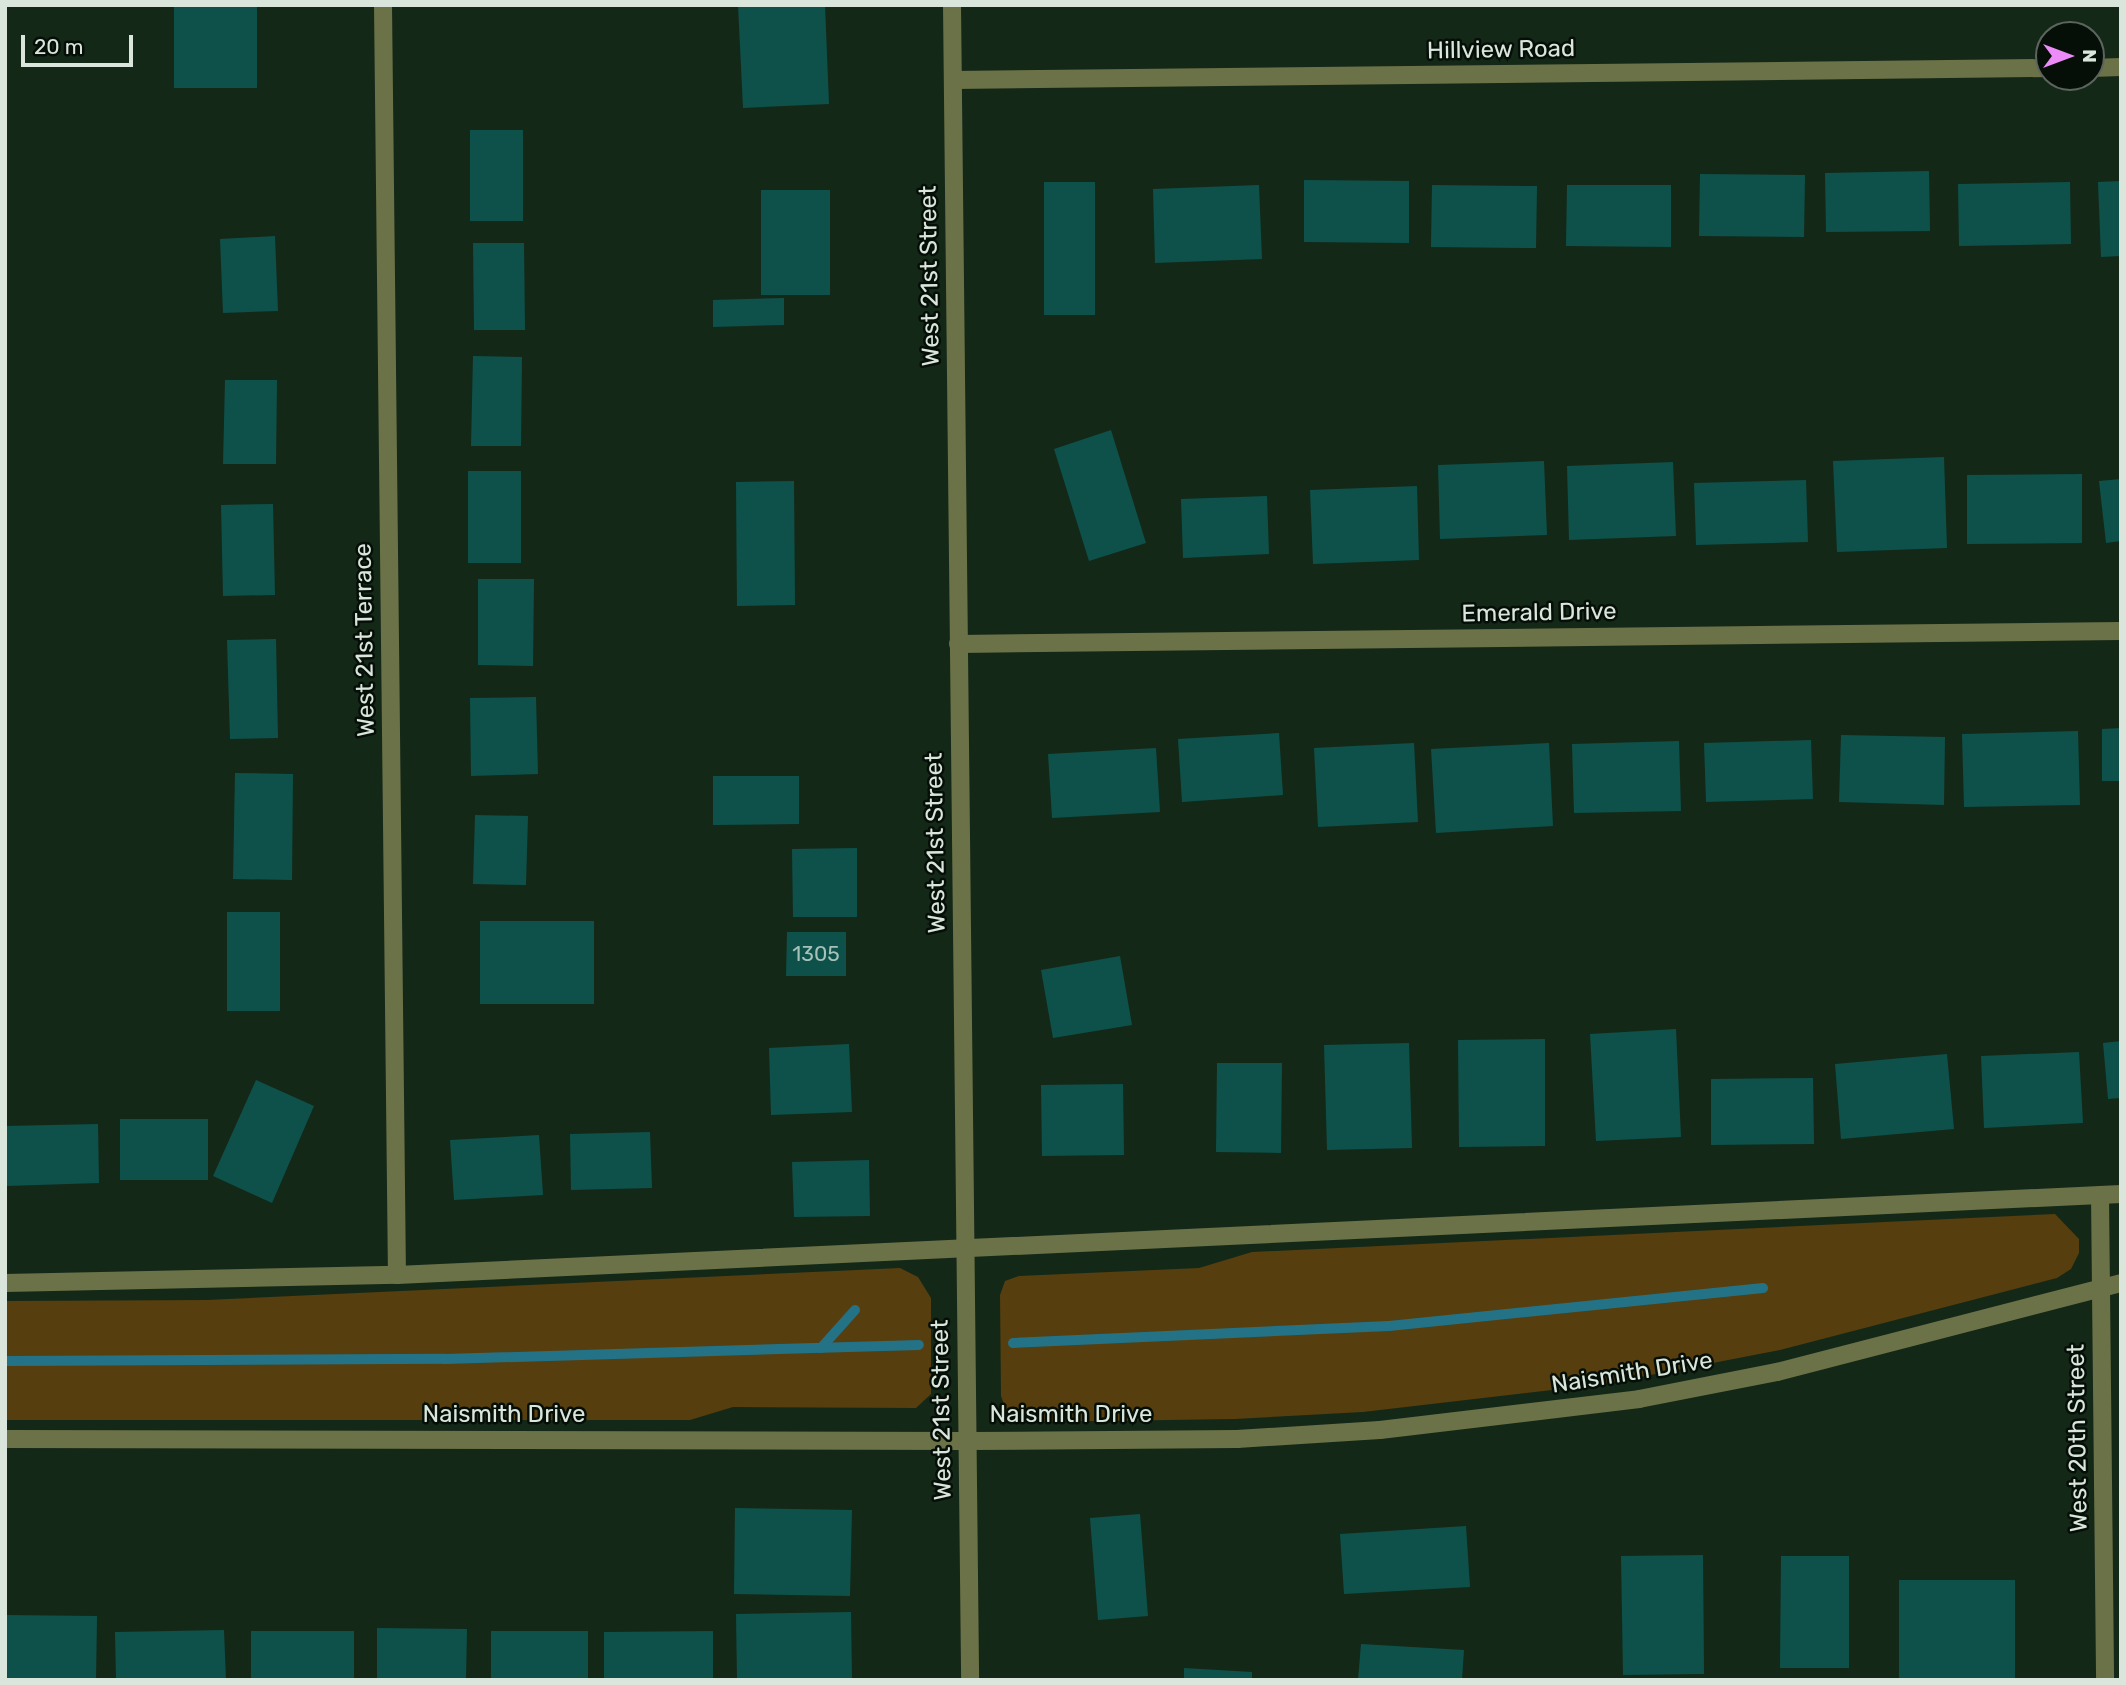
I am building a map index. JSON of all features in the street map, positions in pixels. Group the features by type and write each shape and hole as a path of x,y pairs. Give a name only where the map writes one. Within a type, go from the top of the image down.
{"street":[{"name":"West 21st Terrace","path":"383,5 397,1275"},
{"name":"West 21st Street","path":"952,5 970,1680"},
{"name":"Hillview Road","path":"953,80 2035,68"},
{"name":"Emerald Drive","path":"958,644 2121,631"},
{"path":"5,1283 397,1275 2121,1194"},
{"name":"West 20th Street","path":"2100,1195 2105,1680"},
{"name":"Naismith Drive","path":"5,1439 968,1441 1250,1438 1380,1430 1599,1405 1777,1372 2121,1283"}],"shaded area":[{"path":"2055,1214 2079,1239 2079,1253 2071,1269 2057,1278 1780,1350 1604,1384 1363,1412 1235,1419 1034,1422 1017,1419 1006,1410 1001,1396 1000,1295 1005,1281 1019,1276 1199,1268 1252,1252"},
{"path":"900,1268 918,1277 931,1298 931,1394 916,1408 733,1407 690,1420 5,1420 5,1301 207,1300"}],"building":[{"path":"174,5 257,5 257,88 174,88"},
{"path":"738,5 825,5 829,104 743,108"},
{"path":"470,130 523,130 523,221 470,221"},
{"path":"1929,171 1930,231 1826,232 1825,173"},
{"path":"1700,174 1805,175 1804,237 1699,236"},
{"path":"1304,180 1409,181 1409,243 1304,242"},
{"path":"2121,181 2121,256 2101,257 2098,182"},
{"path":"1044,182 1095,182 1095,315 1044,315"},
{"path":"2070,182 2071,244 1959,246 1958,184"},
{"path":"1259,185 1262,259 1155,263 1153,189"},
{"path":"1432,185 1537,186 1536,248 1431,247"},
{"path":"1567,185 1671,185 1671,247 1566,246"},
{"path":"761,190 830,190 830,295 761,295"},
{"path":"275,236 278,311 223,313 220,239"},
{"path":"473,243 524,243 525,330 474,330"},
{"path":"784,298 784,325 713,327 713,300"},
{"path":"473,356 522,357 521,446 471,446"},
{"path":"225,380 277,380 276,464 223,464"},
{"path":"1111,430 1146,543 1089,561 1054,449"},
{"path":"1944,457 1947,548 1837,552 1833,461"},
{"path":"1544,461 1547,535 1440,539 1438,465"},
{"path":"1673,462 1676,536 1569,540 1567,466"},
{"path":"468,471 521,471 521,563 468,563"},
{"path":"2082,474 2082,543 1967,544 1967,475"},
{"path":"2121,479 2121,541 2106,543 2099,481"},
{"path":"1806,480 1808,542 1696,545 1694,483"},
{"path":"794,481 795,605 737,606 736,482"},
{"path":"1417,486 1419,560 1313,564 1310,490"},
{"path":"1267,496 1269,554 1183,558 1181,499"},
{"path":"273,504 275,595 223,596 221,505"},
{"path":"478,579 534,579 533,666 478,665"},
{"path":"276,639 278,738 230,739 227,640"},
{"path":"536,697 538,774 471,776 470,698"},
{"path":"2121,728 2121,781 2102,781 2102,729"},
{"path":"2078,731 2080,805 1964,807 1962,734"},
{"path":"1279,733 1283,795 1182,802 1178,739"},
{"path":"1841,735 1945,737 1944,805 1839,802"},
{"path":"1811,740 1813,799 1706,802 1704,743"},
{"path":"1679,741 1681,811 1574,813 1572,744"},
{"path":"1414,743 1418,822 1318,827 1314,748"},
{"path":"1549,743 1553,826 1436,833 1431,749"},
{"path":"1156,748 1160,812 1052,818 1048,754"},
{"path":"235,773 293,774 292,880 233,879"},
{"path":"713,776 799,776 799,824 713,825"},
{"path":"475,815 528,816 526,885 473,884"},
{"path":"857,848 857,917 793,917 792,849"},
{"path":"227,912 280,912 280,1011 227,1011"},
{"path":"480,921 594,921 594,1004 480,1004"},
{"path":"787,932 846,932 846,976 786,976"},
{"path":"1120,956 1132,1025 1053,1038 1041,970"},
{"path":"1676,1029 1681,1137 1596,1141 1590,1034"},
{"path":"1545,1039 1545,1146 1459,1147 1458,1040"},
{"path":"2121,1041 2121,1098 2108,1099 2103,1043"},
{"path":"1409,1043 1412,1148 1327,1150 1324,1045"},
{"path":"849,1044 852,1112 771,1115 769,1048"},
{"path":"2079,1052 2083,1123 1984,1128 1981,1056"},
{"path":"1947,1054 1954,1129 1841,1139 1835,1064"},
{"path":"1217,1063 1282,1063 1281,1153 1216,1152"},
{"path":"1813,1078 1814,1144 1711,1145 1711,1079"},
{"path":"256,1080 314,1106 272,1203 213,1176"},
{"path":"1123,1084 1124,1155 1042,1156 1041,1085"},
{"path":"120,1119 208,1119 208,1180 120,1180"},
{"path":"98,1124 99,1183 7,1186 6,1126"},
{"path":"650,1132 652,1188 571,1190 570,1134"},
{"path":"539,1135 543,1195 454,1200 450,1140"},
{"path":"869,1160 870,1216 794,1217 792,1162"},
{"path":"735,1508 852,1510 850,1596 734,1594"},
{"path":"1140,1514 1148,1616 1098,1620 1090,1518"},
{"path":"1466,1526 1470,1587 1344,1594 1340,1534"},
{"path":"1703,1555 1704,1674 1623,1675 1621,1556"},
{"path":"1781,1556 1849,1556 1849,1668 1780,1668"},
{"path":"1899,1580 2015,1580 2015,1680 1899,1680"},
{"path":"851,1612 852,1680 737,1680 736,1614"},
{"path":"5,1615 97,1616 96,1680 5,1679"},
{"path":"377,1628 467,1629 466,1680 377,1680"},
{"path":"224,1630 226,1680 116,1680 115,1632"},
{"path":"251,1631 354,1631 354,1680 251,1680"},
{"path":"491,1631 588,1631 588,1680 491,1680"},
{"path":"713,1631 713,1680 604,1680 604,1632"},
{"path":"1361,1644 1464,1650 1462,1680 1358,1680"},
{"path":"1184,1668 1252,1672 1252,1680 1184,1680"}],"waterway":[{"path":"1013,1343 1389,1326 1763,1288"},
{"path":"821,1348 855,1310"},
{"path":"5,1361 445,1359 919,1345"}]}
